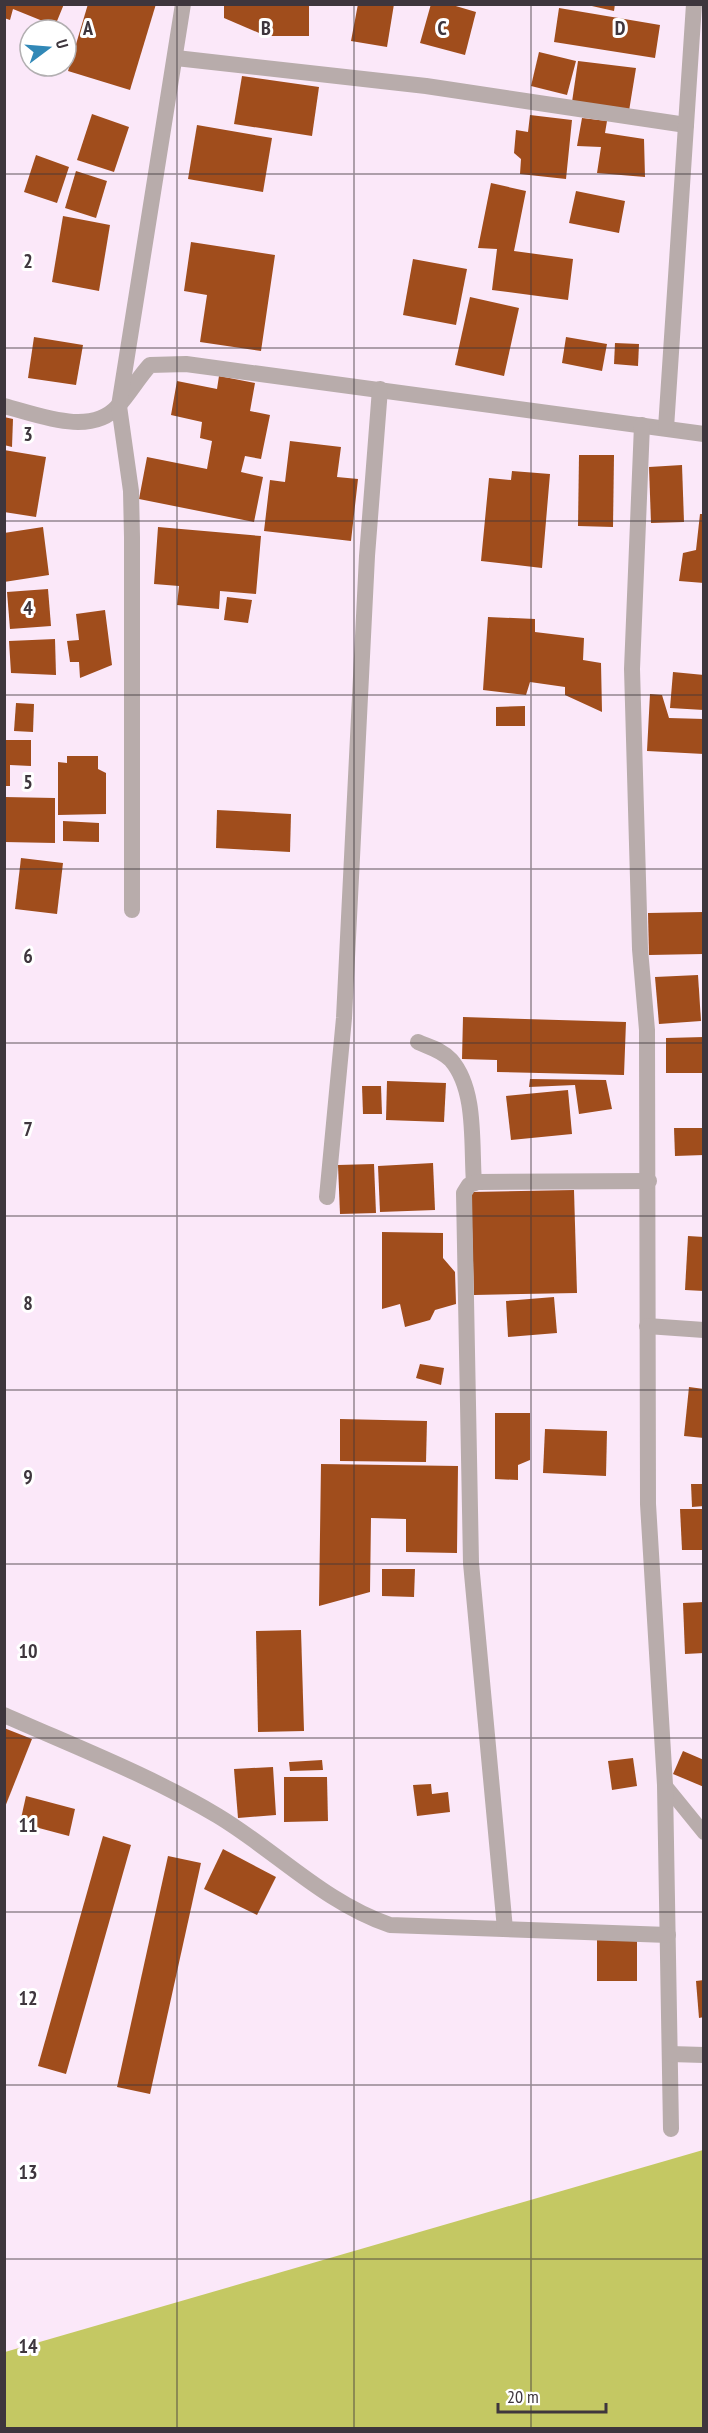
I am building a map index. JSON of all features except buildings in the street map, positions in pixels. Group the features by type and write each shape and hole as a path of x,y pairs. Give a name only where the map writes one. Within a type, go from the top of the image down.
{"street":[{"path":"132,910 131,491 119,406 183,4"},
{"path":"666,428 694,4"},
{"path":"176,58 426,86 686,125"},
{"path":"4,406 75,422 102,420 119,406 133,383 150,365 186,364 704,434"},
{"path":"327,1197 344,1018 367,556 380,389"},
{"path":"642,425 632,669 640,949 647,1030 648,1504 665,1785 671,2129"},
{"path":"418,1042 439,1051 450,1059 460,1073 469,1111 474,1183"},
{"path":"505,1929 471,1563 464,1201 466,1188 474,1183 649,1181"},
{"path":"647,1326 704,1330"},
{"path":"4,1715 101,1758 216,1815 250,1837 342,1905 365,1917 390,1925 668,1935"},
{"path":"670,2054 704,2055"}],"lane":[{"path":"665,1785 704,1833"}],"green space":[{"path":"703,2150 703,2428 5,2428 5,2352"}]}
